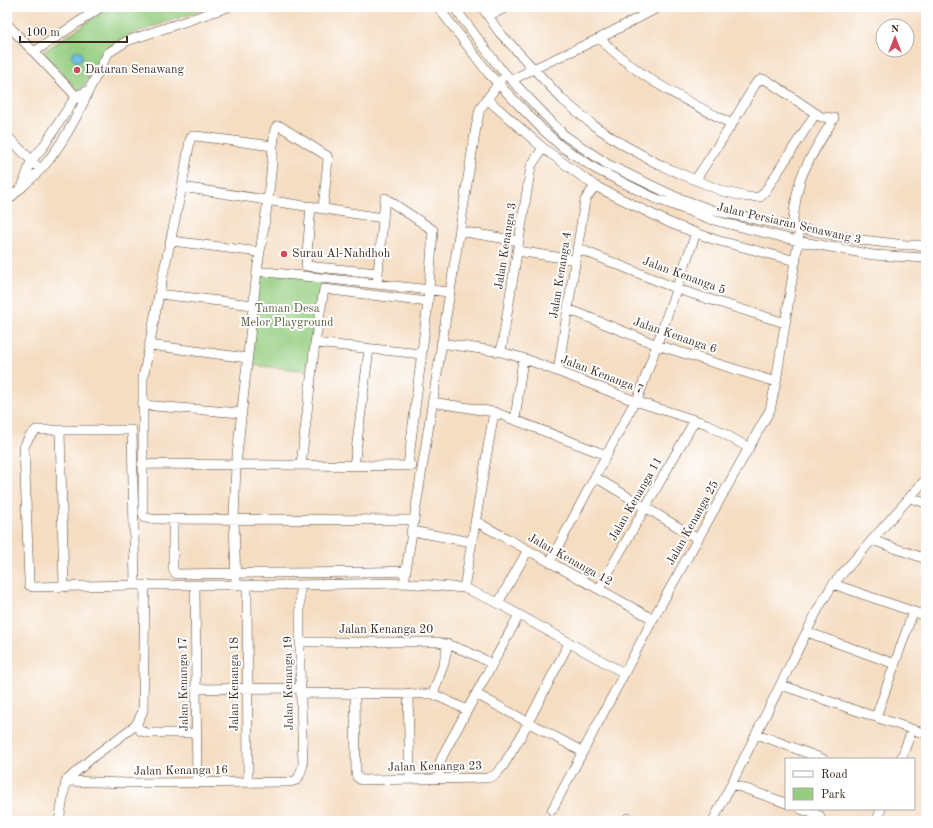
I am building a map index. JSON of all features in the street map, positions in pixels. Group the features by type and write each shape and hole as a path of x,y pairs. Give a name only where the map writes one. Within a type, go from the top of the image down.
{"street":[{"path":"34,52 95,17 100,7"},
{"path":"23,185 31,161 80,99 89,90 108,53 127,41 228,7"},
{"name":"Jalan Persiaran Senawang 3","path":"438,7 489,74 543,130 562,147 596,169 652,197 713,220 798,241 873,255 926,258"},
{"name":"Jalan Persiaran Senawang 3","path":"454,7 509,78 564,135 607,164 676,197 715,211 853,239 906,245 926,245"},
{"path":"482,7 499,32 533,69 563,100 593,125 622,144 662,166 722,191 747,197 760,197 816,113 768,81 762,79 756,83 732,124 696,179"},
{"path":"488,16 508,7"},
{"path":"404,583 449,292 480,109 498,83 533,69 600,38 659,7"},
{"path":"7,24 80,99"},
{"path":"600,38 617,55 641,74 732,124"},
{"path":"7,201 41,169 57,150 80,99"},
{"path":"487,99 543,148 595,186 670,223 716,240 796,261"},
{"name":"Jalan Kenanga 25","path":"552,810 624,673 770,410 796,261 798,241 796,228 796,199 801,178 815,148 834,118 821,117 816,113"},
{"path":"236,585 234,519 236,465 256,270 268,200 275,129 277,126 280,126 327,156 328,160 323,208"},
{"path":"7,136 31,161 41,169"},
{"path":"273,146 196,136 192,136 190,140 172,241 159,294 143,379 143,514 145,518 152,519 413,520"},
{"name":"Jalan Kenanga 3","path":"501,352 531,166 543,148"},
{"name":"Jalan Kenanga 4","path":"558,371 585,200 595,186"},
{"path":"182,187 383,218"},
{"path":"377,284 385,198 433,230 428,302 408,466"},
{"path":"311,206 306,266 378,273"},
{"path":"459,231 519,241"},
{"path":"550,562 636,401 696,232"},
{"path":"172,241 259,252"},
{"name":"Jalan Kenanga 5","path":"577,248 676,288 785,323"},
{"path":"517,251 576,260"},
{"path":"256,270 449,292"},
{"path":"301,465 315,343 324,289 428,302"},
{"path":"159,294 253,305"},
{"name":"Jalan Kenanga 6","path":"568,309 657,345 776,382"},
{"path":"315,343 422,354"},
{"name":"Jalan Kenanga 7","path":"441,343 501,352 523,358 636,401 707,424 749,448"},
{"path":"150,346 247,358"},
{"path":"354,466 369,349"},
{"path":"515,420 523,358"},
{"path":"432,402 494,412 606,455"},
{"path":"142,404 241,413"},
{"path":"464,588 494,412"},
{"name":"Jalan Kenanga 11","path":"599,589 695,420"},
{"path":"135,585 132,430 36,430 24,447 29,585 33,587 404,583 464,588 498,603 624,673"},
{"path":"60,430 64,587"},
{"path":"142,464 422,466"},
{"path":"595,477 698,539"},
{"path":"713,821 807,632 833,584 926,479"},
{"path":"910,498 926,503"},
{"path":"173,519 173,569 176,574 236,572 344,574 405,571"},
{"name":"Jalan Kenanga 12","path":"475,521 654,619"},
{"path":"411,531 472,542"},
{"path":"872,540 926,559"},
{"path":"498,603 528,550"},
{"path":"833,584 926,616"},
{"name":"Jalan Kenanga 17","path":"194,585 197,783"},
{"name":"Jalan Kenanga 18","path":"247,585 248,782"},
{"name":"Jalan Kenanga 19","path":"297,780 303,765 300,691 300,585"},
{"path":"59,821 66,780 93,757 136,725 143,711 145,586"},
{"path":"876,718 913,612"},
{"path":"439,779 440,762 445,751 519,615"},
{"path":"807,632 895,664"},
{"name":"Jalan Kenanga 20","path":"300,642 438,642 448,644 480,657 492,664"},
{"name":"Jalan Kenanga 23","path":"355,693 357,777 362,780 488,778 495,775 503,766 528,722 569,642"},
{"path":"433,694 444,663 448,644"},
{"path":"781,685 926,734"},
{"path":"195,689 247,688 355,693 433,694 467,710"},
{"path":"408,693 410,779"},
{"path":"476,694 583,752"},
{"path":"136,725 141,731 148,733 196,733"},
{"path":"901,758 912,730"},
{"path":"757,734 820,758"},
{"name":"Jalan Kenanga 16","path":"66,780 126,784 290,782 297,780"},
{"path":"732,784 785,803"},
{"path":"805,810 820,816"},
{"path":"877,821 881,810"}],"green space":[{"path":"110,7 212,7 131,34 108,49 79,92 43,52"},
{"name":"Taman Desa Melor Playground","path":"258,272 326,279 311,371 250,365"}],"water":[{"path":"77,50 81,52 83,56 81,60 77,62 73,60 71,56 73,52"}],"place":[{"name":"Dataran Senawang","path":"77,70"},
{"name":"Surau Al-Nahdhoh","path":"284,254"}]}
